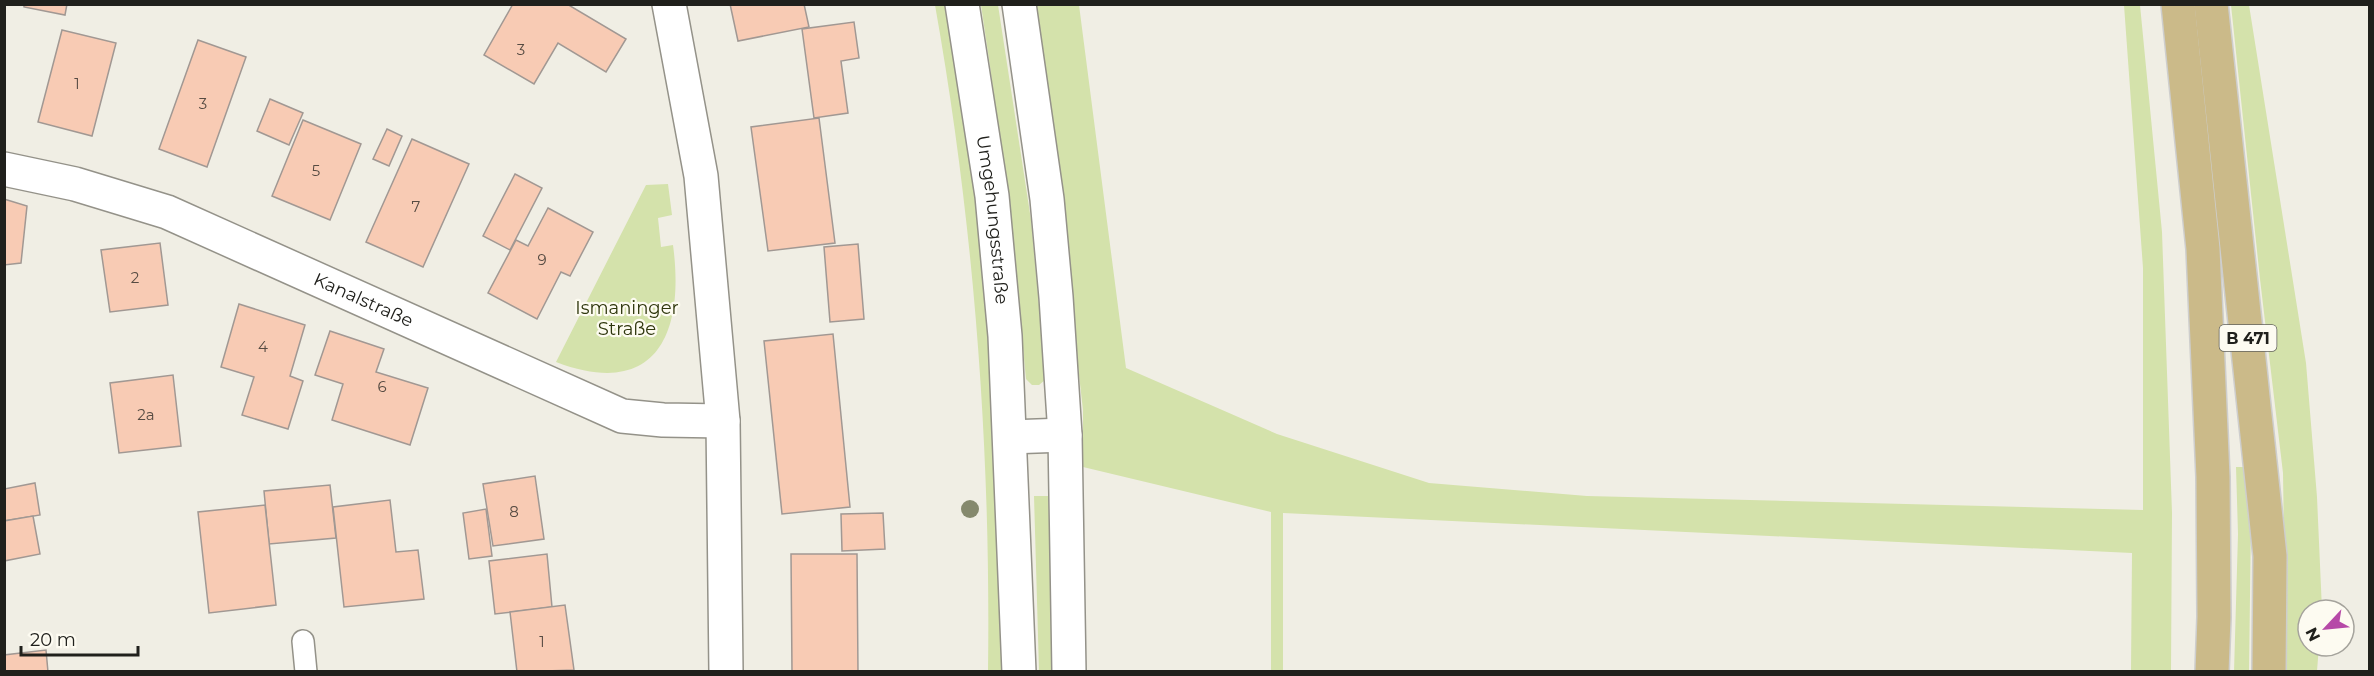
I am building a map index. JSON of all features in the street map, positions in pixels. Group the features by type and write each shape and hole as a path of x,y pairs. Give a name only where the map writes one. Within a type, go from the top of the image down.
{"main road":[{"name":"B 471","path":"2178,4 2203,249 2213,477 2212,672"},
{"name":"B 471","path":"2211,4 2270,556 2269,672"}],"street":[{"path":"669,4 701,176 723,421 726,672"},
{"name":"Umgehungsstraße","path":"962,4 992,196 1005,336 1019,672"},
{"path":"1019,4 1047,198 1065,435 1069,672"},
{"name":"Kanalstraße","path":"4,170 75,184 167,212 622,416 663,420 723,421"},
{"path":"1010,437 1065,435"}],"lane":[{"path":"303,641 306,672"}],"green space":[{"path":"935,5 952,5 983,239 1008,671 988,671 986,504 977,337 960,170"},
{"path":"981,5 998,5 1031,220 1046,379 1039,385 1032,385 1026,379 1006,192"},
{"path":"1032,5 1079,5 1126,368 1277,434 1429,483 1587,496 2143,510 2143,268 2124,5 2140,5 2162,232 2172,513 2171,671 2131,671 2132,553 1283,513 1283,671 1271,671 1271,512 1083,467 1083,410 1044,68"},
{"path":"2231,5 2249,5 2306,363 2317,497 2321,598 2296,598 2296,658 2318,658 2317,671 2282,671 2285,605 2283,473"},
{"name":"Ismaninger Straße","path":"668,184 672,215 658,218 661,247 673,245 676,277 674,306 668,331 656,351 640,365 618,372 590,372 556,362 646,185"},
{"path":"2236,467 2249,467 2251,520 2249,671 2234,672 2238,534"},
{"path":"1034,496 1051,496 1053,671 1039,671"}],"building":[{"path":"24,4 67,4 65,15 24,7"},
{"path":"513,4 567,4 626,39 606,72 558,43 534,84 484,55"},
{"path":"730,4 804,4 809,27 738,41"},
{"path":"854,22 859,58 841,61 848,113 814,118 802,29"},
{"path":"62,30 116,43 92,136 38,122"},
{"path":"198,40 246,57 207,167 159,149"},
{"path":"270,99 303,113 289,145 257,131"},
{"path":"819,118 835,243 768,251 751,127"},
{"path":"303,120 361,144 330,220 272,196"},
{"path":"387,129 402,136 389,166 373,159"},
{"path":"412,139 469,164 423,267 366,242"},
{"path":"515,174 542,188 510,250 483,236"},
{"path":"4,199 27,206 21,263 4,265"},
{"path":"548,208 593,232 570,276 561,272 537,319 488,293 516,240 528,246"},
{"path":"160,243 168,305 110,312 101,250"},
{"path":"858,244 864,319 830,322 824,247"},
{"path":"239,304 305,325 290,376 303,381 288,429 242,415 254,377 221,367"},
{"path":"330,331 384,349 376,372 428,388 410,445 332,420 343,384 315,375"},
{"path":"833,334 850,507 782,514 764,341"},
{"path":"173,375 181,446 119,453 110,383"},
{"path":"535,476 544,539 493,546 483,484"},
{"path":"35,483 40,515 4,521 4,489"},
{"path":"330,485 336,538 269,544 264,491"},
{"path":"390,500 396,552 418,550 424,599 344,607 333,507"},
{"path":"265,505 276,605 209,613 198,512"},
{"path":"486,509 492,556 469,559 463,513"},
{"path":"883,513 885,549 842,551 841,514"},
{"path":"33,516 40,554 4,561 4,521"},
{"path":"547,554 552,607 495,614 489,561"},
{"path":"791,554 857,554 858,672 792,672"},
{"path":"565,605 574,670 517,672 510,612"},
{"path":"46,650 48,672 4,672 4,655"}]}
